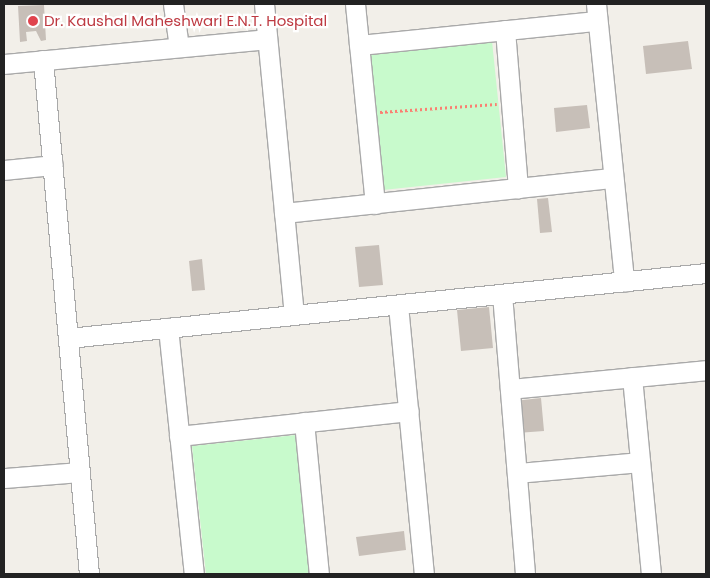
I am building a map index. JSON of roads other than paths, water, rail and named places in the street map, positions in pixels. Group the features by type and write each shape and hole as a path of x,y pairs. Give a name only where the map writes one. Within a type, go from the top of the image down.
{"street":[{"path":"173,4 179,47"},
{"path":"264,4 294,315"},
{"path":"355,4 375,204"},
{"path":"360,45 505,30 596,12 624,282"},
{"path":"505,30 518,188"},
{"path":"4,64 268,39"},
{"path":"44,60 89,574"},
{"path":"4,170 53,166"},
{"path":"284,214 613,178"},
{"path":"68,338 706,273"},
{"path":"502,294 525,574"},
{"path":"398,305 424,574"},
{"path":"168,328 194,574"},
{"path":"510,389 706,370"},
{"path":"632,377 652,574"},
{"path":"179,436 409,411"},
{"path":"304,422 319,574"},
{"path":"516,473 640,462"},
{"path":"4,478 80,472"}],"place":[{"name":"Dr. Kaushal Maheshwari E.N.T. Hospital","path":"33,21"}]}
